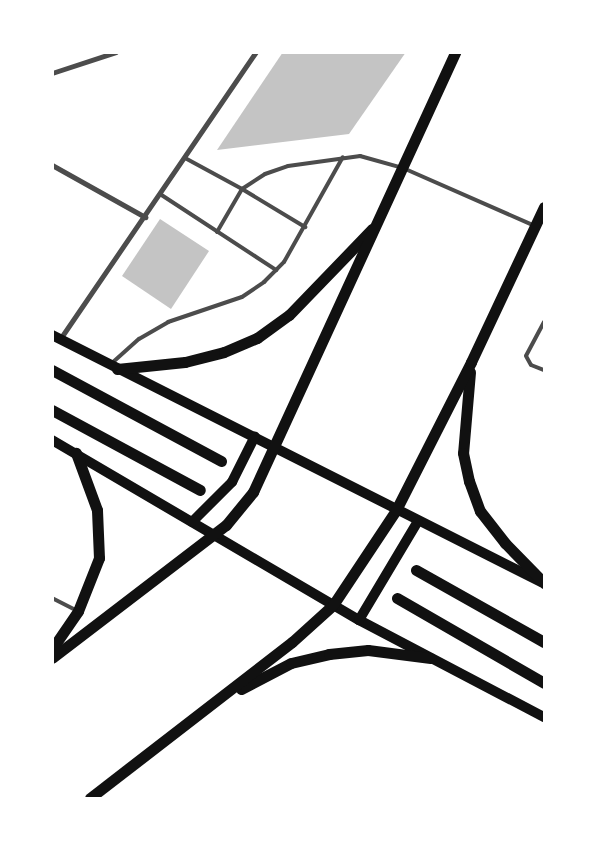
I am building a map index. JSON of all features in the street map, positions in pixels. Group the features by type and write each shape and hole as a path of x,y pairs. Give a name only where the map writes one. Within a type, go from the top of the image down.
{"main road":[{"path":"52,658 214,534 253,492 276,446 455,52"},
{"path":"90,798 292,642 333,605 396,510 471,362 535,226 544,211"},
{"path":"114,367 184,362 224,352 258,338 289,314 378,222"},
{"path":"56,337 276,446 396,510 544,583"},
{"path":"471,362 464,414 463,453 469,480 480,511 505,544 544,583"},
{"path":"52,370 220,461"},
{"path":"52,410 200,490"},
{"path":"192,522 232,482 256,436"},
{"path":"52,440 359,620 544,717"},
{"path":"52,649 78,610 99,558 100,538 97,510 76,453"},
{"path":"359,620 418,521"},
{"path":"416,570 544,642"},
{"path":"397,598 544,682"},
{"path":"217,701 291,663 330,654 368,650 430,658"}],"street":[{"path":"52,73 116,52"},
{"path":"56,337 145,216 256,52"},
{"path":"52,164 145,216"}],"lane":[{"path":"217,232 242,189 265,174 288,166 360,156 403,168 535,226"},
{"path":"114,367 151,331 168,322 242,297 276,270 304,227 343,157"},
{"path":"185,158 242,189 304,227"},
{"path":"160,194 276,270"},
{"path":"544,322 526,356 531,365 544,370"},
{"path":"52,598 78,610"}],"building":[{"path":"283,52 406,52 349,134 217,150"},
{"path":"160,219 209,251 171,309 122,276"}]}
